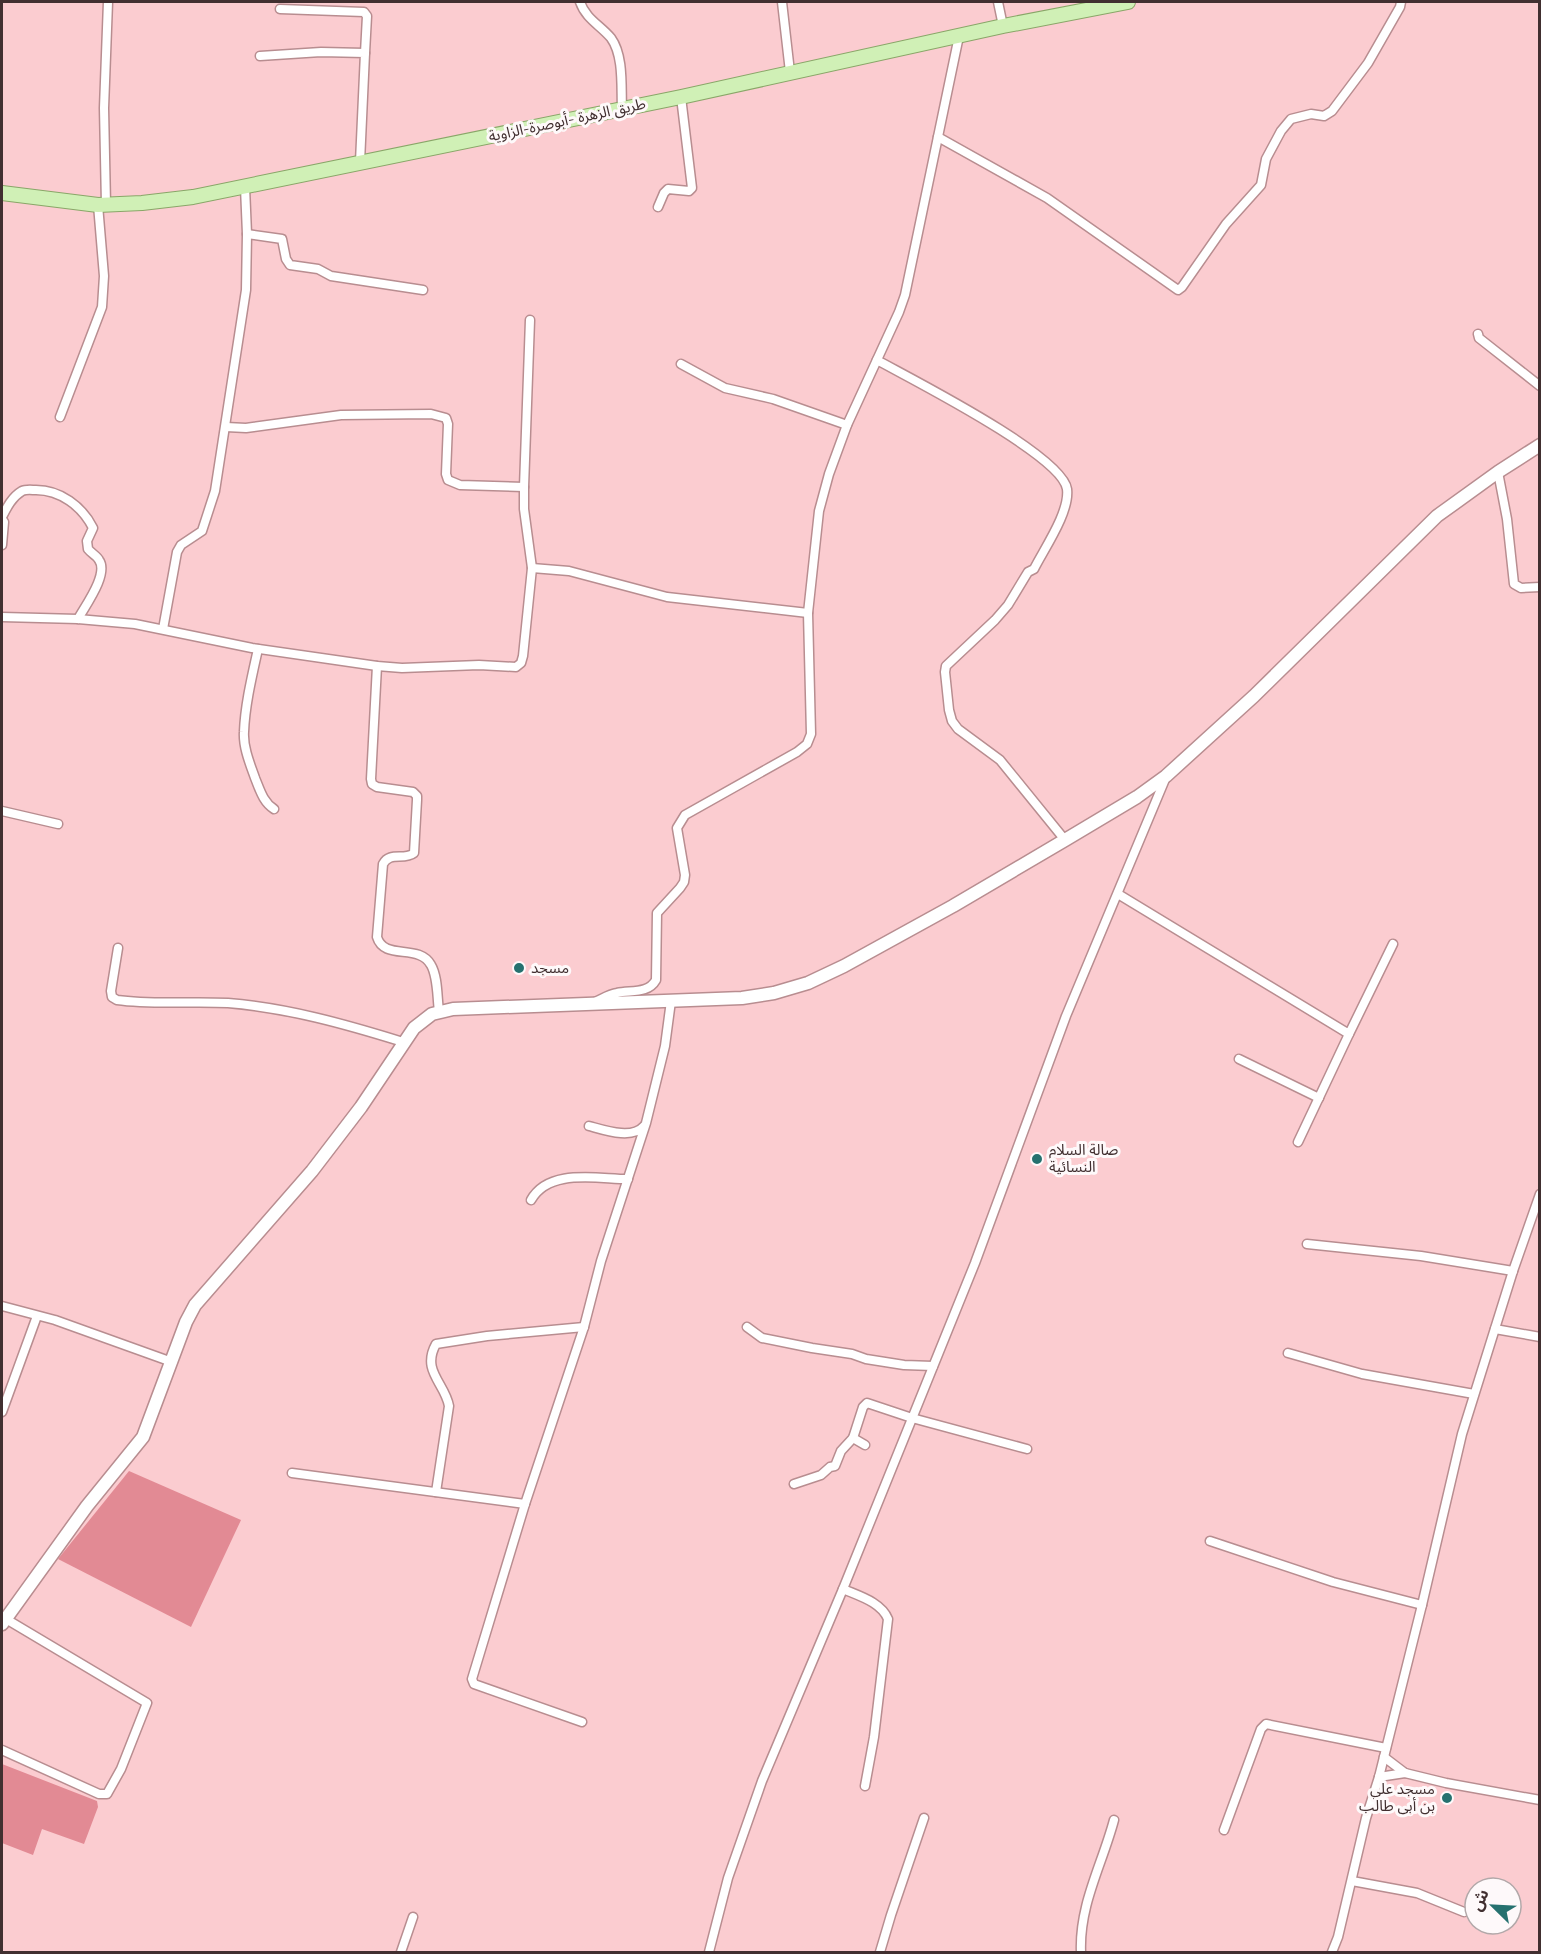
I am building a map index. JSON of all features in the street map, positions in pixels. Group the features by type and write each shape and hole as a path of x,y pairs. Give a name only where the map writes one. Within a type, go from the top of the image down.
{"main road":[{"name":"طريق الزهرة -أبوصرة-الزاوية","path":"2,193 102,205 167,201 246,187 681,97 1003,26 1128,2"},
{"path":"4,1622 59,1544 143,1437 186,1322 195,1305 312,1171 361,1107 403,1042 420,1022 439,1011 453,1009 757,997 808,983 844,966 943,912 1127,803 1166,776 1254,696 1437,516 1539,445"}],"street":[{"path":"60,417 102,307 104,276 102,205 108,2"},
{"path":"580,2 587,15 608,35 617,49 622,109"},
{"path":"782,2 790,72"},
{"path":"998,2 1003,26"},
{"path":"938,137 1047,198 1178,290 1226,224 1261,185 1266,159 1291,118 1311,114 1324,116 1332,111 1368,63 1401,2"},
{"path":"280,9 364,12 367,16 360,162"},
{"path":"592,1004 615,993 646,990 656,980 657,913 684,882 685,875 677,828 680,821 685,815 796,752 807,744 811,734 808,613 819,511 829,474 847,425 905,295 959,36"},
{"path":"260,56 321,52 365,53"},
{"path":"658,207 668,189 689,191 692,188 681,97"},
{"path":"163,629 177,552 181,545 202,531 212,504 246,290 246,187"},
{"path":"247,234 282,239 286,260 293,266 318,269 330,276 423,290"},
{"path":"2,617 78,619 163,629 258,649 377,666 402,668 479,665 516,667 521,663 523,656 531,595 532,568 524,509 530,320"},
{"path":"1478,334 1479,338 1539,386"},
{"path":"877,360 992,424 1025,446 1062,477 1067,488 1066,502 1054,531 1034,568 1028,572 1002,612 951,661 945,672 952,721 958,729 1000,759 1065,840"},
{"path":"681,364 725,388 773,399 847,425"},
{"path":"226,427 246,428 341,415 440,415 446,418 448,424 448,480 460,485 524,487"},
{"path":"1498,472 1507,519 1514,584 1521,588 1539,586"},
{"path":"2,545 4,522 2,518 11,501 24,490 51,490 66,498 93,528 87,541 88,549 100,561 101,568 98,584 78,619"},
{"path":"532,568 569,571 667,597 808,613"},
{"path":"258,649 244,734 248,756 262,796 274,809"},
{"path":"377,666 372,784 377,787 413,792 417,796 414,853 408,857 391,856 383,864 377,937 384,948 416,953 424,956 430,962 434,972 439,1011"},
{"path":"709,1953 726,1887 749,1814 975,1263 1049,1059 1166,776"},
{"path":"2,811 58,824"},
{"path":"1118,894 1349,1034"},
{"path":"1298,1142 1393,944"},
{"path":"118,948 111,991 112,997 117,1000 228,1003 282,1009 323,1018 403,1042"},
{"path":"582,1722 472,1682 525,1504 584,1327 601,1261 646,1123 665,1046 671,1001"},
{"path":"1239,1059 1319,1098"},
{"path":"589,1126 633,1133 640,1130 646,1123"},
{"path":"531,1200 541,1187 567,1178 627,1179"},
{"path":"1332,1953 1338,1937 1366,1818 1379,1777 1462,1434 1512,1271 1539,1194"},
{"path":"1307,1244 1421,1256 1512,1271"},
{"path":"2,1306 55,1320 172,1362"},
{"path":"2,1412 37,1316"},
{"path":"436,1492 449,1406 448,1398 435,1379 432,1370 432,1351 435,1344 584,1327"},
{"path":"747,1327 762,1338 904,1365 933,1365"},
{"path":"1495,1329 1539,1336"},
{"path":"1288,1353 1362,1374 1474,1394"},
{"path":"794,1484 821,1475 835,1466 842,1451 853,1438 857,1421 867,1403 912,1418 1027,1449"},
{"path":"853,1438 865,1445"},
{"path":"292,1473 525,1504"},
{"path":"1210,1541 1333,1582 1422,1605"},
{"path":"843,1589 879,1606 885,1611 888,1619 874,1737 865,1786"},
{"path":"2,1750 99,1794 107,1794 121,1769 147,1705 144,1700 4,1622"},
{"path":"1224,1830 1261,1729 1266,1724 1385,1753 1405,1773"},
{"path":"1379,1777 1405,1773 1539,1800"},
{"path":"880,1953 924,1818"},
{"path":"1081,1953 1081,1928 1085,1907 1114,1820"},
{"path":"1352,1881 1417,1893 1463,1912"},
{"path":"401,1953 412,1917"}],"shaded area":[{"path":"129,1471 241,1520 191,1627 58,1559"},
{"path":"2,1764 97,1801 98,1807 84,1844 42,1829 33,1855 2,1843"}],"place":[{"name":"مسجد","path":"519,968"},
{"name":"صالة السلام النسائية","path":"1037,1159"},
{"name":"مسجد علي بن أبى طالب","path":"1447,1798"}]}
